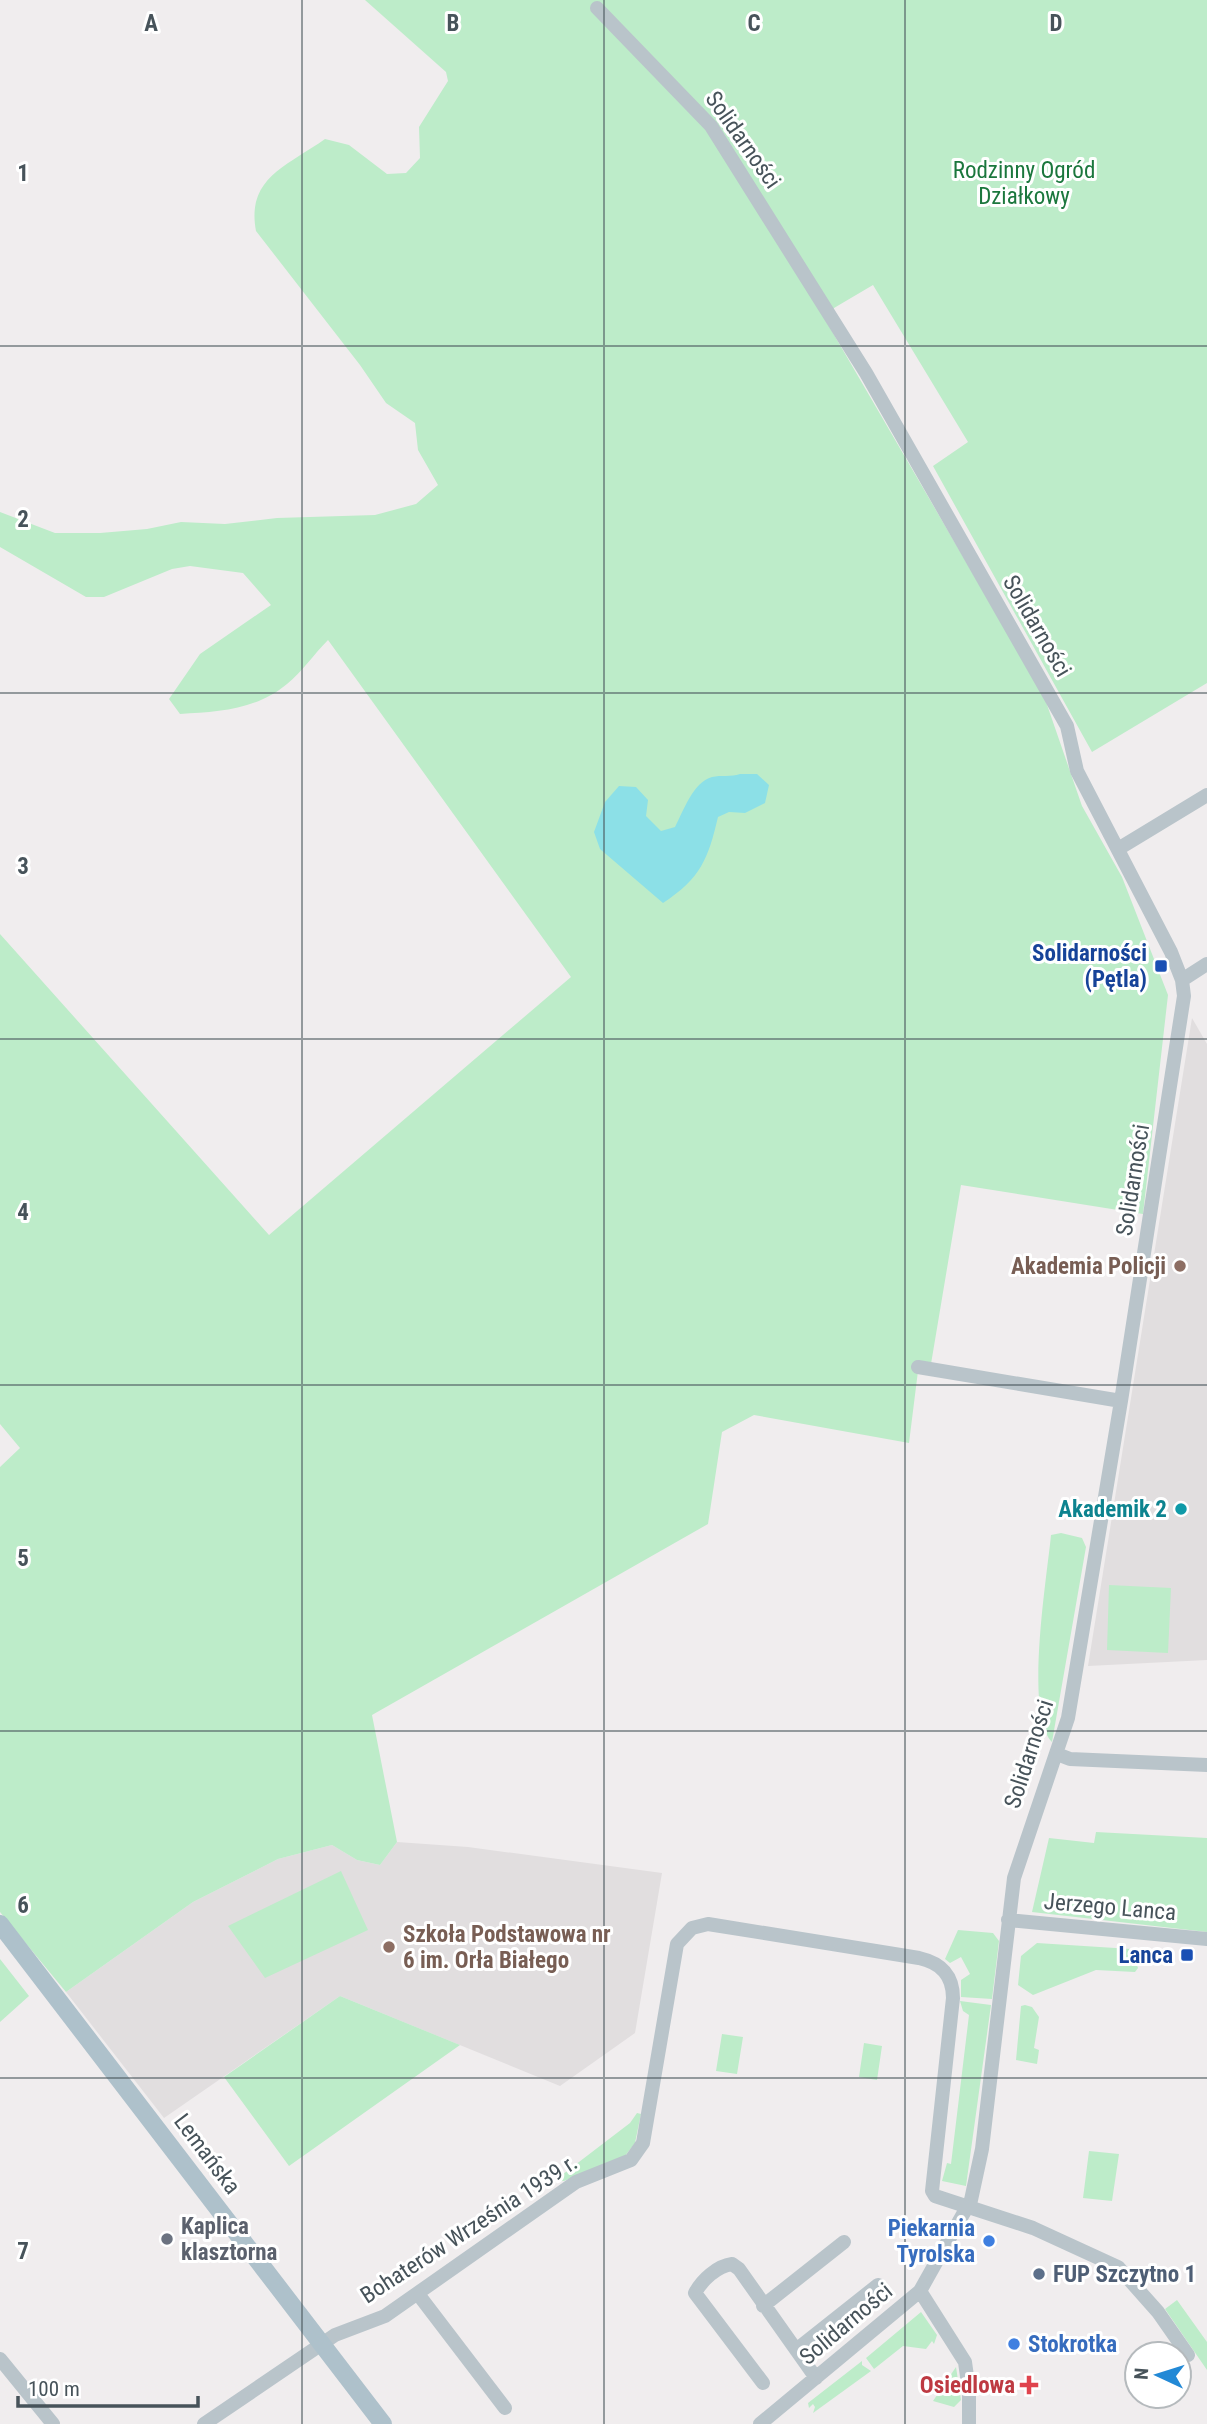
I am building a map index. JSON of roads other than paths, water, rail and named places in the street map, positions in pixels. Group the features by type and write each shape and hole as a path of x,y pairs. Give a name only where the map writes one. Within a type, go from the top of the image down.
{"main road":[{"name":"Lemańska","path":"0,1924 383,2424"}],"street":[{"name":"Solidarności","path":"597,8 711,126 832,318 1067,726 1077,771 1171,952 1182,980 1184,996 1068,1718 1057,1755 1017,1860 982,2149 967,2208 920,2291 760,2424"},
{"path":"1118,849 1207,795"},
{"path":"1182,980 1207,964"},
{"path":"918,1367 1121,1401"},
{"path":"1057,1755 1070,1759 1207,1765"},
{"name":"Jerzego Lanca","path":"1009,1920 1207,1939"},
{"name":"Bohaterów Września 1939 r.","path":"204,2424 343,2330 385,2316 576,2182 621,2165 640,2151 677,1944 685,1933 700,1925 716,1925 919,1958 943,1969 951,1982 953,1998 932,2192 939,2199 967,2208"},
{"path":"967,2208 1033,2228 1125,2272 1178,2340"},
{"path":"763,2306 844,2242"},
{"path":"763,2383 695,2293 701,2283 724,2265 732,2264 739,2269 816,2378"},
{"path":"796,2350 878,2286"},
{"path":"920,2291 965,2362 970,2391 969,2424"},
{"path":"418,2294 505,2408"},
{"path":"0,2359 53,2424"}],"water":[{"path":"757,774 769,785 765,803 745,813 729,812 718,817 711,845 701,866 686,885 663,903 600,849 594,832 605,802 619,786 636,787 648,800 646,816 661,831 675,827 689,798 705,780"}],"place":[{"name":"Solidarności (Pętla)","path":"1161,966"},
{"name":"Akademia Policji","path":"1180,1266"},
{"name":"Akademik 2","path":"1181,1509"},
{"name":"Szkoła Podstawowa nr 6 im. Orła Białego","path":"389,1947"},
{"name":"Lanca","path":"1187,1955"},
{"name":"Kaplica klasztorna","path":"167,2239"},
{"name":"Piekarnia Tyrolska","path":"989,2241"},
{"name":"FUP Szczytno 1","path":"1039,2274"},
{"name":"Stokrotka","path":"1014,2344"},
{"name":"Osiedlowa","path":"1029,2385"}],"park label":[{"name":"Rodzinny Ogród Działkowy","path":"1024,183"}]}
